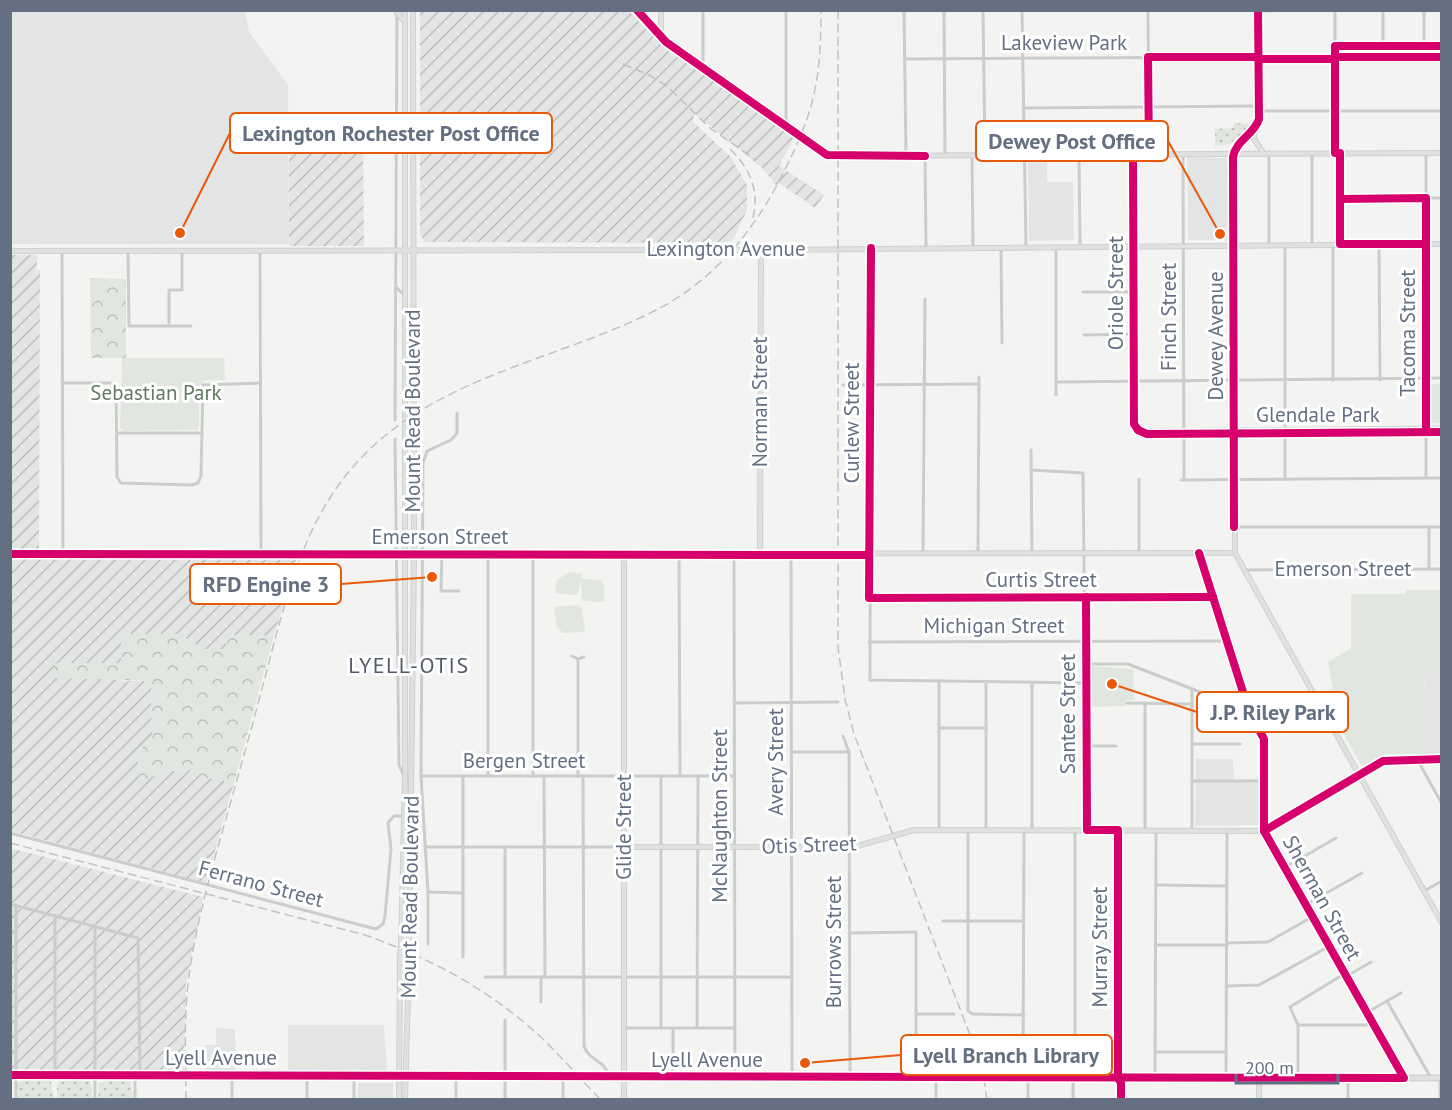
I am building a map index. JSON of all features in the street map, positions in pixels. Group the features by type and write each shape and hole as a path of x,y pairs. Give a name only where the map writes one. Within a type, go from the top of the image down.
{"main road":[{"name":"Lyell Avenue","path":"13,1075 1441,1078"}],"street":[{"name":"Mount Read Boulevard","path":"399,1100 405,777 405,10"},
{"name":"Mount Read Boulevard","path":"405,1100 413,831 413,10"},
{"path":"636,10 661,37 828,156 1234,152 1442,153"},
{"path":"661,10 661,37"},
{"path":"703,10 703,67"},
{"path":"786,10 786,127"},
{"path":"904,10 906,156"},
{"path":"944,10 945,156"},
{"path":"983,10 984,155"},
{"path":"1022,10 1026,247"},
{"path":"1148,10 1149,154"},
{"path":"1262,152 1254,139 1254,129 1260,108 1258,11 1305,10"},
{"path":"1335,10 1335,111 1340,244"},
{"path":"1383,10 1383,46"},
{"path":"1424,10 1424,57"},
{"name":"Mount Read Boulevard","path":"395,420 397,12"},
{"path":"397,12 405,23"},
{"path":"1335,46 1442,46"},
{"name":"Lakeview Park","path":"905,59 1442,57"},
{"path":"1023,108 1149,107 1442,111"},
{"path":"1234,152 1238,144 1254,129"},
{"name":"Dewey Avenue","path":"1234,152 1234,554"},
{"path":"1269,152 1269,245"},
{"name":"Finch Street","path":"1183,153 1183,480 1234,480"},
{"path":"1312,153 1312,244"},
{"name":"Tacoma Street","path":"1426,153 1426,478"},
{"path":"1079,154 1080,246"},
{"name":"Oriole Street","path":"1133,154 1134,425 1138,429"},
{"path":"972,155 973,247"},
{"path":"925,156 926,248"},
{"path":"1340,199 1442,198"},
{"path":"1333,244 1333,380"},
{"path":"1380,244 1380,380"},
{"name":"Lexington Avenue","path":"10,251 761,250 1442,244"},
{"path":"1285,245 1285,479"},
{"path":"1056,246 1056,395"},
{"path":"1001,247 1002,343"},
{"name":"Curlew Street","path":"872,248 870,680 939,682"},
{"name":"Norman Street","path":"759,555 761,250"},
{"path":"62,251 63,554"},
{"path":"128,251 129,326 191,326"},
{"path":"170,326 169,290 182,290 182,252"},
{"path":"260,252 261,555"},
{"name":"Mount Read Boulevard","path":"396,287 404,295"},
{"path":"1083,292 1134,292"},
{"path":"923,554 925,298"},
{"path":"1084,335 1134,334"},
{"path":"978,554 979,376"},
{"path":"1057,382 1442,378"},
{"path":"62,382 115,384 117,477 121,483 192,485 201,479 202,388 204,383 260,382"},
{"path":"843,385 979,384"},
{"name":"Mount Read Boulevard","path":"428,944 428,892 421,776 420,555 423,458 427,452 455,437 459,429 458,413"},
{"name":"Glendale Park","path":"1426,430 1442,427"},
{"name":"Glendale Park","path":"1138,429 1146,434 1184,431 1426,430 1442,432"},
{"path":"117,433 202,433"},
{"name":"Mount Read Boulevard","path":"395,439 399,765 405,777"},
{"path":"1031,450 1032,554"},
{"name":"Santee Street","path":"1031,470 1083,473 1087,830"},
{"path":"1234,480 1442,478"},
{"path":"1139,479 1139,554"},
{"path":"1234,526 1442,527"},
{"path":"1429,527 1429,569"},
{"name":"Emerson Street","path":"10,554 1234,554"},
{"name":"Sherman Street","path":"1199,554 1249,711 1264,739 1264,831 1404,1078"},
{"path":"1234,554 1442,923"},
{"path":"442,555 441,591 459,591"},
{"path":"488,555 488,776"},
{"path":"533,555 533,776"},
{"name":"Glide Street","path":"624,555 624,1100"},
{"path":"679,555 680,776"},
{"name":"McNaughton Street","path":"734,555 735,1078"},
{"name":"Avery Street","path":"791,555 792,1078"},
{"name":"Emerson Street","path":"1245,571 1442,569"},
{"name":"Curtis Street","path":"869,598 1213,597"},
{"name":"Michigan Street","path":"870,642 1227,641"},
{"path":"572,656 578,659 584,657"},
{"path":"578,659 578,776"},
{"path":"1086,664 1128,664 1249,711"},
{"path":"939,830 939,682 1087,683"},
{"path":"986,682 986,830"},
{"path":"1032,682 1032,830"},
{"path":"1192,689 1192,830"},
{"path":"735,703 838,702"},
{"path":"1127,703 1192,704"},
{"path":"1145,703 1145,830"},
{"path":"939,728 986,728"},
{"name":"Burrows Street","path":"843,736 849,752 850,1078"},
{"path":"1192,744 1240,744"},
{"path":"1087,746 1116,746"},
{"path":"791,752 849,752"},
{"path":"1417,759 1442,804"},
{"path":"1264,831 1385,760 1442,759"},
{"name":"Bergen Street","path":"421,776 734,776"},
{"path":"463,957 464,776"},
{"path":"541,1002 544,776"},
{"path":"583,776 584,1048 607,1069 608,1077"},
{"path":"661,776 661,1028"},
{"path":"697,1028 698,776"},
{"path":"1192,781 1264,781"},
{"path":"413,801 404,816 413,831"},
{"name":"Ferrano Street","path":"10,833 376,929 383,924 385,916 391,849 388,823 394,816 404,816"},
{"name":"Otis Street","path":"425,847 849,847 908,830 1264,831"},
{"path":"968,830 968,1012 1024,1015"},
{"path":"1024,830 1024,1015 1028,1100"},
{"path":"1073,1100 1075,830"},
{"name":"Murray Street","path":"1118,830 1118,1078 1121,1083 1121,1100"},
{"path":"1155,1078 1156,830"},
{"path":"1226,1078 1227,831"},
{"path":"1284,868 1336,838"},
{"path":"505,847 505,977"},
{"path":"1305,905 1362,873"},
{"path":"1424,891 1442,881"},
{"path":"1156,885 1226,886"},
{"path":"428,892 463,893"},
{"path":"10,904 138,938 138,1076 135,1100"},
{"path":"16,905 13,1075 16,1100"},
{"path":"55,915 55,1076"},
{"path":"1155,945 1268,942 1312,917"},
{"path":"943,921 1023,921"},
{"path":"95,926 95,1100"},
{"path":"849,933 916,932 916,1078"},
{"path":"1226,986 1259,985 1329,947"},
{"path":"1298,1078 1298,1025 1290,1005 1371,962"},
{"path":"485,977 792,977"},
{"path":"1366,1013 1401,993"},
{"path":"1387,1001 1431,1078"},
{"path":"916,1014 954,1014"},
{"path":"505,1020 505,1100"},
{"path":"1298,1025 1373,1025"},
{"path":"624,1028 735,1028"},
{"path":"673,1028 673,1078"},
{"path":"1155,1052 1226,1052"},
{"path":"232,1076 232,1100"},
{"path":"308,1076 308,1100"},
{"path":"354,1076 354,1100"},
{"path":"456,1077 456,1100"},
{"path":"563,1077 563,1100"},
{"path":"936,1078 936,1100"},
{"path":"1259,1078 1259,1100"},
{"path":"1348,1078 1348,1100"},
{"path":"1440,1100 1441,1078"}],"shaded area":[{"path":"11,10 245,11 249,32 288,85 289,244 11,244"},
{"path":"420,11 629,11 663,47 795,137 779,166 824,195 815,208 779,183 777,186 761,167 694,113 693,122 730,156 747,185 747,210 734,238 728,243 425,242 420,234"},
{"path":"313,127 347,144 363,147 364,246 289,246 289,128"},
{"path":"1187,157 1227,158 1230,171 1230,240 1188,240"},
{"path":"1028,159 1047,159 1047,182 1073,182 1074,240 1029,241"},
{"path":"11,255 37,255 37,270 40,270 39,551 11,551"},
{"path":"10,558 297,558 274,636 227,635 226,649 202,649 179,634 122,634 121,663 55,663 123,681 151,681 152,736 138,753 139,782 165,771 196,770 207,778 234,783 206,883 11,831"},
{"path":"1425,670 1441,670 1441,754 1422,754"},
{"path":"1196,759 1233,759 1234,782 1261,783 1260,825 1195,826"},
{"path":"10,848 203,897 186,984 184,1072 11,1071"},
{"path":"288,1025 384,1025 387,1069 383,1072 288,1071"},
{"path":"216,1028 235,1029 236,1071 204,1071 204,1045 216,1045"},
{"path":"358,1083 393,1083 393,1099 358,1099"}],"green space":[{"path":"1234,123 1252,124 1230,144 1215,146 1215,129 1233,128"},
{"path":"90,278 126,279 126,358 91,358"},
{"name":"Sebastian Park","path":"122,358 224,358 225,380 206,380 199,386 199,426 197,430 123,431 120,427"},
{"path":"1441,383 1441,423 1431,423 1431,384"},
{"path":"569,572 582,574 581,579 601,580 604,585 604,602 582,599 581,580 578,593 575,595 555,593 557,580"},
{"path":"1406,590 1441,590 1441,670 1425,670 1422,754 1385,754 1362,766 1318,691 1333,690 1328,662 1351,648 1351,594 1406,594"},
{"path":"577,605 582,607 585,632 563,633 557,627 554,607"},
{"path":"121,634 179,634 202,649 226,649 226,635 274,636 234,783 207,778 196,770 165,771 139,783 138,753 152,736 151,681 55,678 54,663 121,663"},
{"path":"1091,666 1133,669 1134,700 1126,700 1125,706 1090,707"},
{"path":"22,1079 51,1080 53,1099 18,1099 18,1083"},
{"path":"61,1079 89,1081 92,1088 92,1099 57,1099 57,1084"},
{"path":"105,1080 131,1081 133,1099 98,1099 99,1084"}],"railway":[{"path":"186,1100 186,1001 194,944 212,869 289,591 307,542 331,496 365,454 396,427 431,405 467,386 583,342 658,309 677,298 711,272 740,241 765,206 788,163 806,122 819,61 821,10"},
{"path":"838,10 838,647 845,699 854,734 982,1066 987,1100"},
{"path":"623,64 667,86 710,128 756,160"},
{"path":"730,149 743,164 752,182 755,201 752,221"},
{"path":"10,843 365,935 410,953 454,974 514,1014 551,1047 601,1100"}],"cycle path":[{"path":"637,10 666,42 827,155 925,156"},
{"path":"1234,527 1233,157 1238,146 1257,125 1259,119 1258,10"},
{"path":"1426,244 1340,244 1340,153 1335,153 1335,46 1442,46"},
{"path":"1138,430 1134,424 1133,154 1149,154 1148,57 1259,57"},
{"path":"1335,57 1442,57"},
{"path":"1259,59 1335,59"},
{"path":"1340,199 1426,198 1426,432"},
{"path":"871,248 869,598 1213,597"},
{"path":"1138,430 1147,434 1442,432"},
{"path":"10,1075 1404,1078 1264,831 1264,739 1249,711 1199,553"},
{"path":"10,554 869,555"},
{"path":"1086,597 1087,830 1118,830 1118,1078 1121,1083 1121,1100"},
{"path":"1264,831 1383,761 1442,759"}],"place":[{"name":"Lexington Rochester Post Office","path":"180,233"},
{"name":"Dewey Post Office","path":"1220,234"},
{"name":"RFD Engine 3","path":"432,577"},
{"name":"J.P. Riley Park","path":"1112,684"},
{"name":"Lyell Branch Library","path":"805,1063"}],"district":[{"name":"LYELL-OTIS","path":"409,665"}]}
